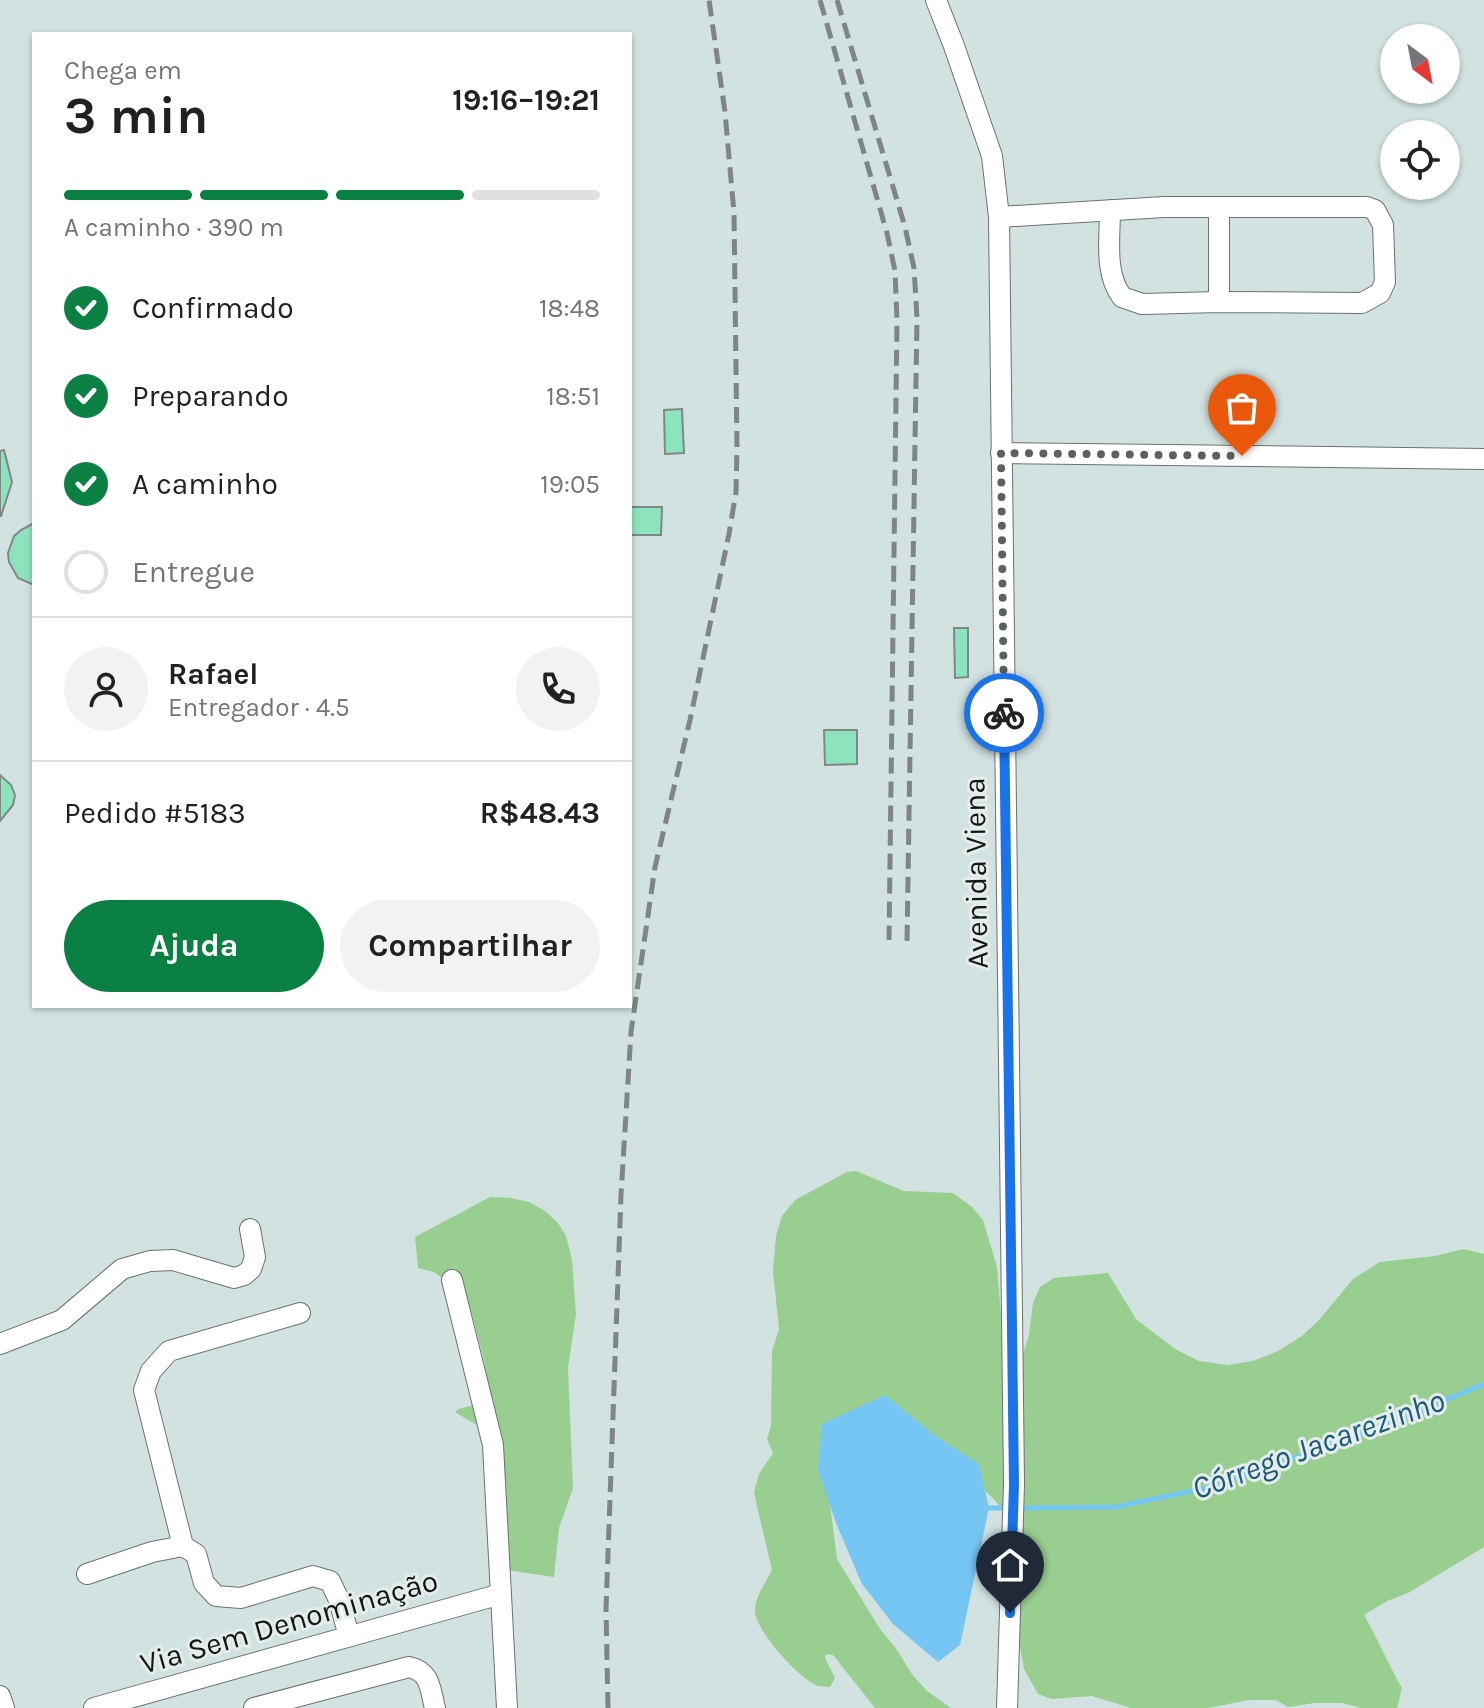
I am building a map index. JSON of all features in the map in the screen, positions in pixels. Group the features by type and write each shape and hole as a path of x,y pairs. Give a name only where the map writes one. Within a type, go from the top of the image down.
{"street":[{"name":"Avenida Viena","path":"936,0 992,156 999,217 1014,1484 1007,1708"},
{"path":"999,217 1110,210 1164,207 1357,206 1375,210 1383,225 1385,282 1380,293 1362,303 1142,304 1122,297 1113,280 1110,210"},
{"path":"1219,208 1219,302"},
{"path":"1001,453 1484,459"},
{"path":"0,1344 62,1320 122,1269 150,1261 173,1260 234,1278 244,1275 251,1269 255,1257 250,1229"},
{"path":"452,1280 493,1445 507,1708"},
{"path":"183,1546 144,1390 151,1371 169,1351 300,1313"},
{"path":"87,1574 152,1552 183,1546 196,1554 204,1583 216,1596 241,1598 313,1576 330,1581 349,1636"},
{"name":"Via Sem Denominação","path":"94,1708 501,1594"},
{"path":"254,1708 409,1667 420,1669 426,1676 435,1708"},
{"path":"0,1696 4,1708"}],"shaded area":[{"path":"0,0 1484,0 1484,1708 0,1708"}],"green space":[{"path":"856,1171 904,1191 953,1193 983,1220 997,1267 1001,1315 1006,1330 1002,1397 1007,1426 1029,1335 1033,1303 1040,1287 1054,1278 1108,1273 1136,1319 1175,1349 1199,1361 1228,1365 1253,1361 1278,1351 1302,1336 1353,1279 1380,1262 1435,1256 1463,1249 1484,1254 1484,1547 1408,1593 1364,1615 1402,1688 1397,1708 1361,1708 1342,1703 1288,1707 1276,1700 1249,1700 1208,1708 1131,1708 1092,1696 1052,1699 1038,1694 1024,1669 1017,1630 1010,1518 970,1478 830,1504 837,1559 912,1674 927,1691 951,1708 875,1708 833,1655 826,1654 825,1658 835,1678 830,1687 810,1682 790,1665 762,1630 755,1611 759,1595 772,1570 754,1493 759,1474 773,1453 767,1439 771,1426 772,1351 779,1329 773,1271 776,1236 782,1216 795,1200 847,1172"},
{"path":"490,1197 529,1202 545,1211 566,1236 572,1260 576,1314 568,1368 573,1488 559,1528 554,1577 506,1570 487,1431 455,1412 474,1405 485,1364 471,1310 460,1291 434,1272 418,1268 415,1237"}],"water":[{"path":"885,1395 934,1435 979,1464 989,1508 960,1645 938,1662 893,1624 862,1584 818,1470 822,1424"}],"building":[{"path":"682,409 684,453 665,454 664,410"},
{"path":"4,450 12,482 0,516 0,451"},
{"path":"632,507 662,507 661,535 632,535"},
{"path":"32,524 32,584 18,578 9,562 8,553 14,536"},
{"path":"954,628 968,628 968,677 955,678"},
{"path":"824,730 857,730 857,764 825,765"},
{"path":"0,775 11,785 15,795 13,805 0,821"}],"waterway":[{"name":"Córrego Jacarezinho","path":"1020,1508 1115,1507 1216,1486 1372,1430 1484,1384"},
{"name":"Córrego Jacarezinho","path":"984,1508 1010,1508"}],"railway":[{"path":"608,1708 606,1609 621,1195 631,1032 655,867 690,720 736,492 734,213 725,112 709,0"},
{"path":"820,0 887,233 895,271 897,321 889,940"},
{"path":"837,0 905,227 914,268 917,318 907,941"}],"way so far":[{"path":"1004,713 1001,453 1242,456"}],"route":[{"path":"1004,713 1014,1484 1010,1613"}]}
